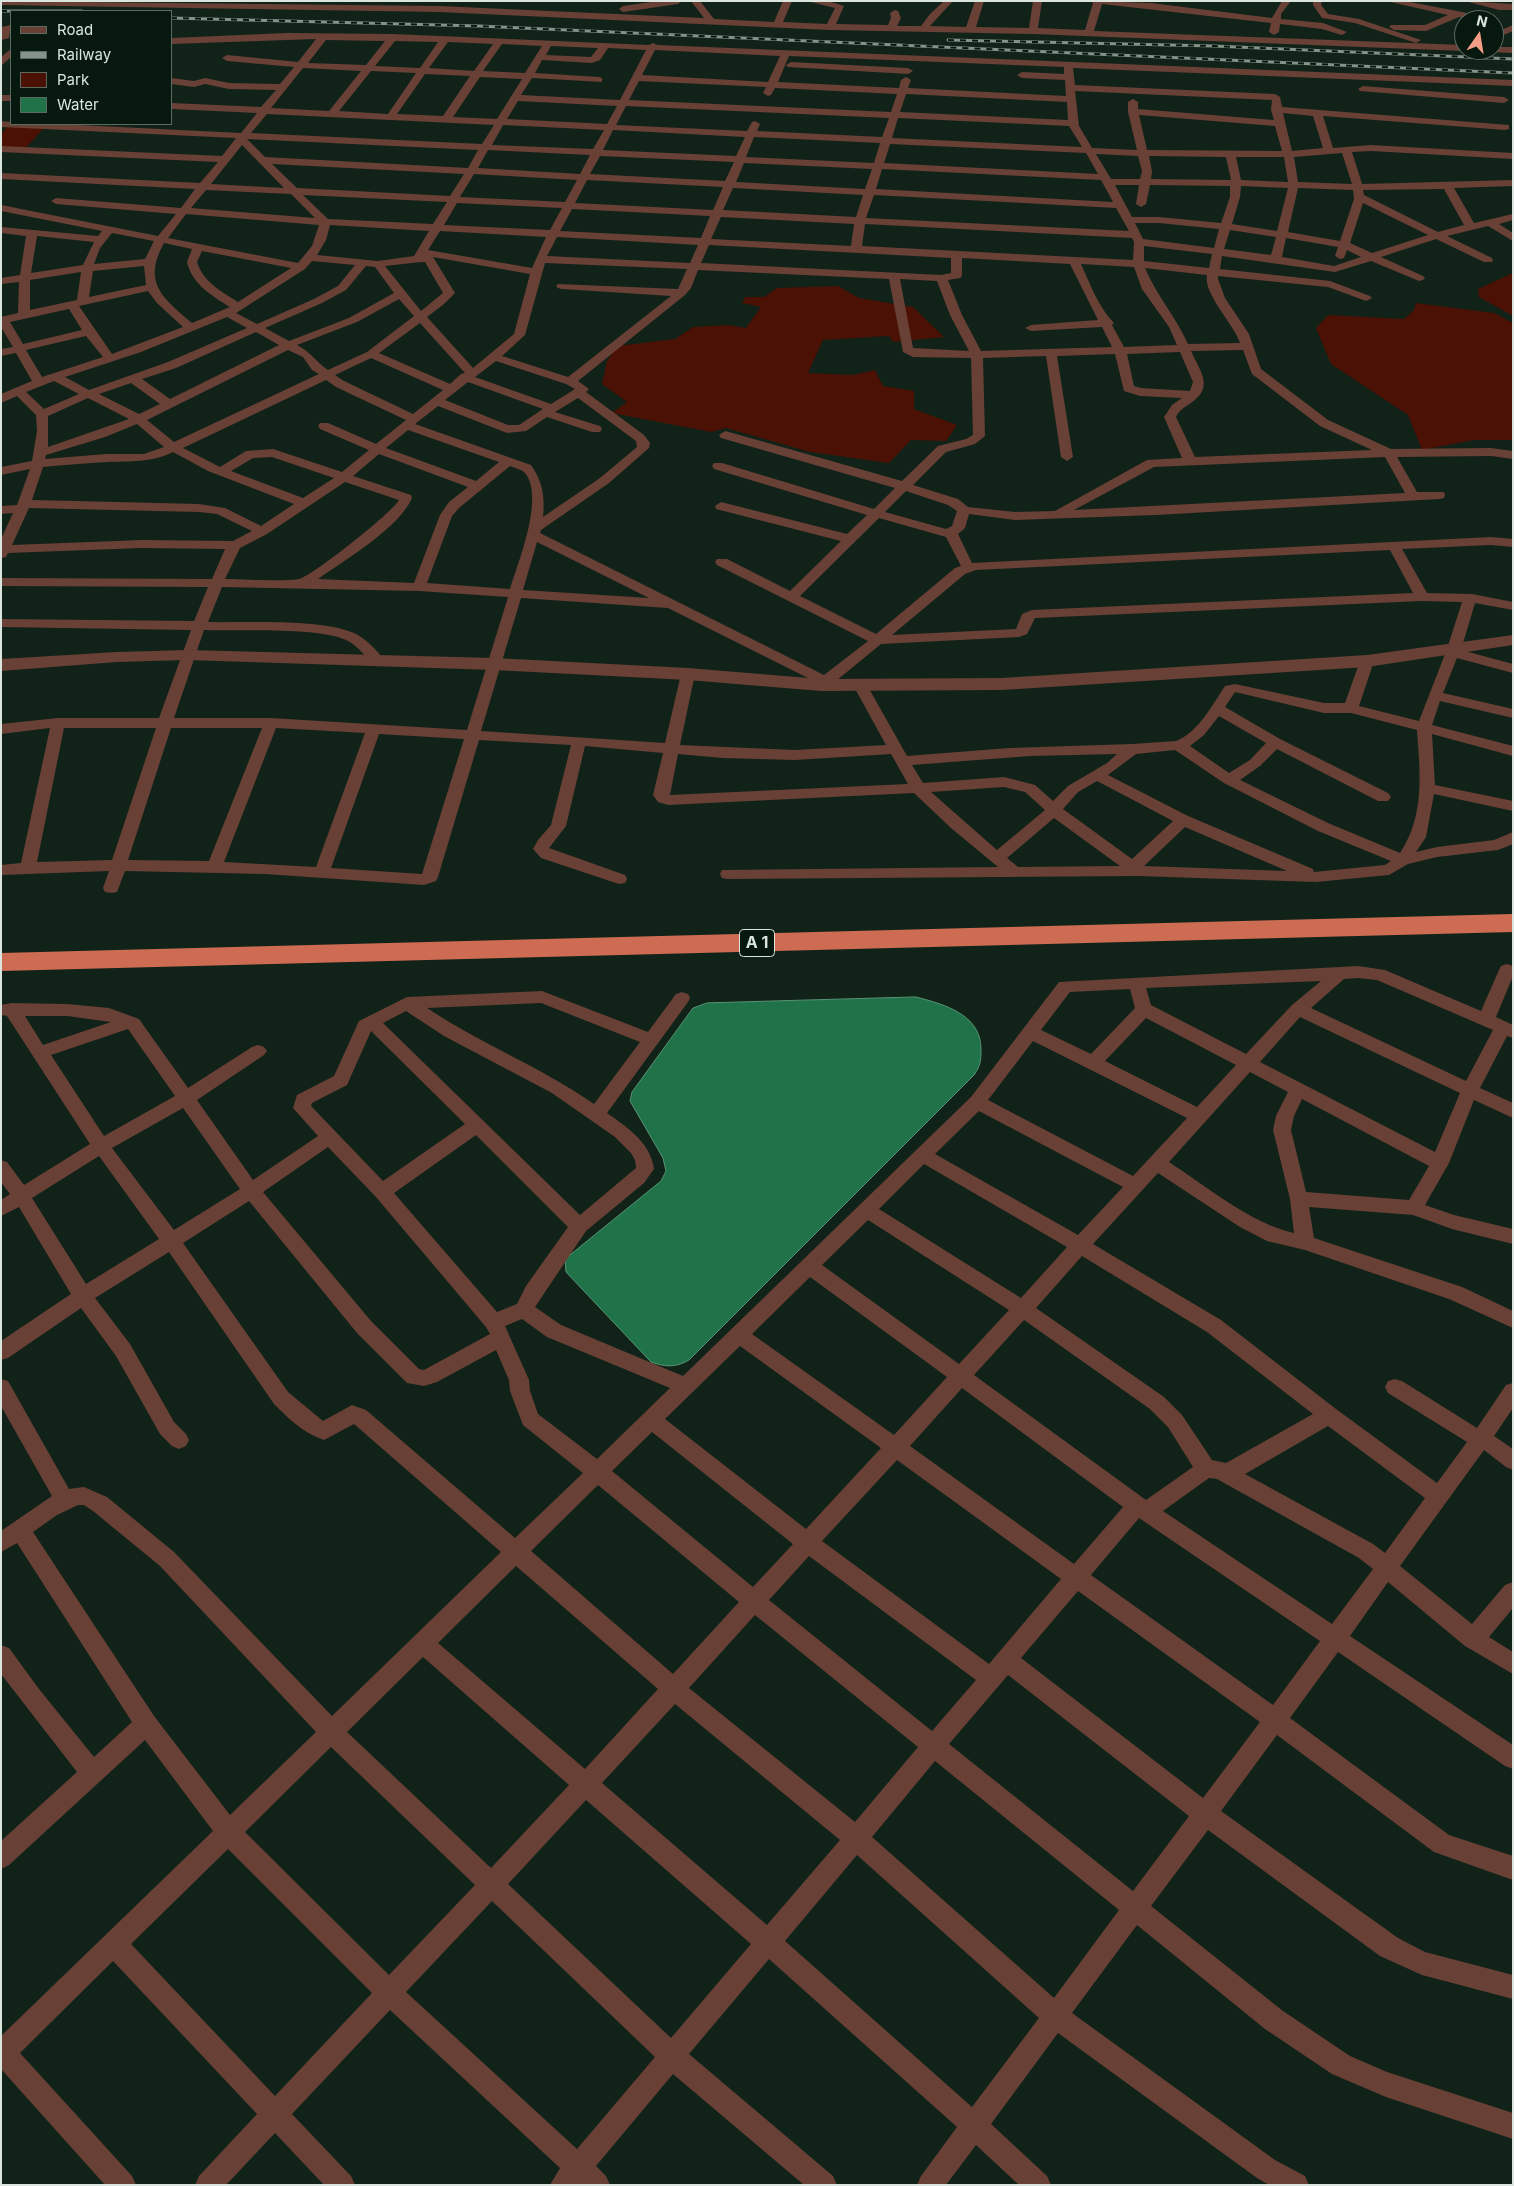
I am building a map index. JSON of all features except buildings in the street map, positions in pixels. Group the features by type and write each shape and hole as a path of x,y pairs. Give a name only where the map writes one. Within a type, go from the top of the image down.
{"highway":[{"name":"A 1","path":"1,946 1513,908"},
{"name":"A 1","path":"1,962 1513,923"}],"street":[{"path":"1,2 9,1"},
{"path":"531,1 532,12"},
{"path":"567,14 678,1"},
{"path":"695,1 712,21"},
{"path":"778,24 788,1"},
{"path":"811,1 839,5 830,27"},
{"path":"923,30 933,16 949,1"},
{"path":"970,30 980,1"},
{"path":"1033,31 1038,1"},
{"path":"1094,1 1161,8 1218,22 1273,39 1454,47"},
{"path":"1089,33 1098,1"},
{"path":"1273,39 1279,9 1287,1"},
{"path":"1390,1 1454,13"},
{"path":"1469,1 1499,7 1513,7"},
{"path":"1,2 437,5 456,10 891,30 1089,33 1147,31 1218,22 1275,22 1323,26 1342,32"},
{"path":"456,10 509,2"},
{"path":"1307,3 1325,16 1346,18 1408,37 1428,46"},
{"path":"891,30 896,18 895,13"},
{"path":"1371,26 1426,28 1454,16"},
{"path":"6,38 4,29 10,28"},
{"path":"172,32 280,31"},
{"path":"192,329 163,303 151,287 148,272 149,262 160,240 324,36"},
{"path":"205,81 222,63 238,37"},
{"path":"176,41 238,37 393,37 1068,64 1134,78 1198,95 1275,97"},
{"path":"332,114 393,37"},
{"path":"390,116 446,39"},
{"path":"446,119 499,41"},
{"path":"419,256 548,42"},
{"path":"539,57 592,60 597,58 605,44"},
{"path":"18,392 42,414 44,433 39,458 22,507 2,551 142,544 235,545 262,531 345,476 409,422 494,357 519,335 540,259 653,46"},
{"path":"1,63 10,52"},
{"path":"570,381 685,288 772,85 776,64 786,52"},
{"path":"648,56 724,61"},
{"path":"856,250 860,221 902,91 912,70 912,58"},
{"path":"222,63 367,68 599,80"},
{"path":"776,64 912,70"},
{"path":"1068,64 1073,124 1107,180 1138,239 1138,264 1148,289 1170,318 1199,382 1195,395 1171,412 1170,417 1190,461"},
{"path":"1069,88 1134,78 1274,73 1513,83"},
{"path":"1274,73 1276,110 1288,154 1293,184 1289,212 1281,234 1276,259"},
{"path":"1012,74 1069,77"},
{"path":"636,78 1070,99"},
{"path":"1134,78 1133,112 1146,171 1141,204"},
{"path":"172,81 194,84 205,81 229,86 282,87"},
{"path":"62,125 114,126 243,137 740,159 1145,182 1293,184 1359,192 1454,186 1511,176 1502,82"},
{"path":"1363,89 1506,133"},
{"path":"179,97 205,111 208,120 199,133"},
{"path":"514,98 1073,124"},
{"path":"172,106 1143,153 1288,154 1346,149 1391,148 1506,133"},
{"path":"1276,110 1317,112 1506,133"},
{"path":"1133,112 1280,123"},
{"path":"1317,112 1329,150"},
{"path":"1,136 10,125"},
{"path":"44,217 114,126"},
{"path":"1,399 54,376 192,329 234,310 301,267 310,258 325,230 325,222 262,160 243,137"},
{"path":"1,149 225,159"},
{"path":"1330,284 1344,245 1359,192 1346,149"},
{"path":"1230,153 1236,183 1235,197 1212,272 1214,288 1248,346 1256,371 1324,424 1389,452 1413,496"},
{"path":"262,160 1119,205"},
{"path":"1451,173 1454,186 1470,226"},
{"path":"1,176 860,221 1138,239 1336,269 1437,235 1513,217"},
{"path":"1359,192 1437,235 1488,260"},
{"path":"56,201 325,222 1138,264 1330,284 1366,298"},
{"path":"1,208 44,217 105,235"},
{"path":"1128,220 1159,220 1225,227 1344,245 1419,278"},
{"path":"1488,222 1513,238"},
{"path":"1,230 31,233 105,235 160,240 301,267"},
{"path":"1,237 31,233"},
{"path":"24,315 24,277 31,233"},
{"path":"105,235 93,248 77,304 89,332 109,358"},
{"path":"1,870 120,864 216,866 424,880 430,877 534,532 538,492 534,479 527,468 507,462 409,422 325,375 308,355 256,327 234,310 195,272 192,262 198,247"},
{"path":"540,259 941,278 956,276 957,255"},
{"path":"310,258 378,264 419,256 536,272"},
{"path":"39,458 141,459 157,455 371,354 420,318 445,297 449,290 428,258 419,256"},
{"path":"1074,261 1097,307 1108,323 1120,350 1125,363 1128,388 1130,390 1195,395"},
{"path":"1,281 88,268 149,262"},
{"path":"42,414 88,394 172,365 334,293 347,283 363,263"},
{"path":"378,264 400,294 468,375 548,411 596,429"},
{"path":"894,276 908,350 913,353 977,355 1248,346"},
{"path":"791,597 942,449 950,444 973,442 978,436 977,355 956,315 941,278"},
{"path":"562,286 681,293"},
{"path":"39,382 2,320 151,287"},
{"path":"1,471 139,418 290,344 354,320 400,294"},
{"path":"1031,328 1108,323"},
{"path":"1,353 89,332"},
{"path":"1052,353 1067,457"},
{"path":"371,354 451,389"},
{"path":"436,401 511,430 522,428 583,389 581,386 570,381 494,357"},
{"path":"54,376 139,418 172,447 221,471 304,503"},
{"path":"132,378 170,404"},
{"path":"534,532 608,479 643,448 644,444 640,438 578,392"},
{"path":"324,426 378,449 477,486"},
{"path":"725,435 904,486 953,502 964,510 1015,516 1156,511 1438,494"},
{"path":"221,471 250,454 264,452 284,456 406,498 405,505 385,524 304,583"},
{"path":"1058,514 1151,463 1389,452 1491,452 1513,455"},
{"path":"419,587 446,515 454,505 507,462"},
{"path":"718,466 803,493 951,533 968,567"},
{"path":"721,506 850,539"},
{"path":"1,510 22,507 199,508 220,512 262,531"},
{"path":"951,533 958,528 964,510"},
{"path":"534,532 823,683"},
{"path":"823,683 960,571 968,567 1262,551 1491,541 1513,542"},
{"path":"111,888 188,655 216,583 235,545"},
{"path":"1394,546 1422,597"},
{"path":"722,562 877,640 1019,633 1022,631 1027,617 1032,614 1422,597 1470,598 1513,606"},
{"path":"1,582 304,583 419,587 671,604"},
{"path":"728,874 1136,869 1316,877 1389,870 1403,860 1418,837 1428,788 1424,728 1453,651 1470,598"},
{"path":"1,623 41,622 301,628 344,634 357,640 377,660"},
{"path":"1,665 117,656 188,655 494,664 688,674 860,686 1002,684 1367,661 1509,642"},
{"path":"1453,651 1513,669"},
{"path":"1351,708 1367,661"},
{"path":"688,674 670,748 661,795 663,798 668,800 1004,782 1030,788 1054,810 1136,869"},
{"path":"860,686 918,788 956,824 1012,871"},
{"path":"1,729 58,723 270,723 578,741 724,753 900,755 1132,749 1178,745 1189,740 1217,709 1230,689 1235,688 1324,708 1351,708 1513,751"},
{"path":"1435,695 1513,714"},
{"path":"1217,709 1274,742 1383,797"},
{"path":"28,868 58,723"},
{"path":"216,866 270,723"},
{"path":"322,872 374,728"},
{"path":"578,741 558,826 543,844 542,849 547,854 619,879"},
{"path":"1229,780 1255,763 1274,742"},
{"path":"1178,745 1229,780 1324,828 1403,860 1437,852 1483,848 1513,837"},
{"path":"996,858 1054,810 1072,789 1112,766 1132,749"},
{"path":"1097,774 1183,820 1316,877"},
{"path":"1428,788 1513,806"},
{"path":"1136,869 1183,820"},
{"path":"1486,1020 1507,970"},
{"path":"123,2185 2,2053 978,1102 1064,986 1358,972 1386,975 1508,1030 1469,1092 1440,1163 1414,1208"},
{"path":"208,2185 674,1689 1298,1009 1340,974"},
{"path":"1136,983 1144,1009 1440,1163"},
{"path":"651,1040 542,997 407,1003 366,1025 341,1080 303,1100 302,1108 382,1192 498,1329 519,1380 520,1390 530,1419 598,1472 754,1601 1274,2020 1342,2065 1386,2084 1513,2126"},
{"path":"596,1115 682,998"},
{"path":"6,1010 67,1010 109,1014 136,1025 251,1191 364,1327 414,1377 424,1378 430,1376 524,1310 533,1292 579,1226 638,1178 645,1169 644,1160 637,1148 621,1132 558,1088 450,1032 407,1003"},
{"path":"1093,1063 1144,1009"},
{"path":"1298,1009 1469,1092 1513,1111"},
{"path":"6,1010 41,1052 101,1146 172,1242 281,1398 294,1412 317,1430 324,1431 350,1415 360,1416 674,1689 856,1838 1055,2016 1266,2169 1296,2185"},
{"path":"371,1021 579,1226"},
{"path":"41,1052 129,1022"},
{"path":"1030,1032 1200,1116"},
{"path":"1,1209 101,1146 186,1098 258,1051"},
{"path":"1298,1089 1284,1116 1282,1130 1299,1199 1306,1243"},
{"path":"978,1102 1136,1186"},
{"path":"382,1192 477,1125"},
{"path":"1,1352 83,1296 251,1191 329,1137"},
{"path":"923,1155 1081,1246 1214,1326 1329,1415 1439,1496"},
{"path":"1157,1163 1247,1222 1274,1236 1306,1243 1455,1293 1513,1320"},
{"path":"1,1168 22,1197 83,1296 123,1350 167,1428 179,1440"},
{"path":"1299,1199 1414,1208 1452,1222 1513,1237"},
{"path":"867,1210 1023,1309 1157,1403 1175,1421 1206,1469"},
{"path":"809,1266 1142,1508 1333,1639 1513,1758"},
{"path":"524,1310 554,1331 686,1386"},
{"path":"738,1335 1275,1720 1442,1844 1513,1868"},
{"path":"1394,1387 1480,1440 1490,1443 1513,1461"},
{"path":"1,1388 64,1499"},
{"path":"930,2185 1204,1813 1275,1720 1480,1440 1513,1391"},
{"path":"1228,1474 1329,1415"},
{"path":"651,1420 808,1543 990,1678"},
{"path":"571,2176 1075,1578 1142,1508 1206,1469 1215,1469 1228,1474 1366,1552 1473,1639 1513,1664"},
{"path":"1,1543 64,1499 80,1496 91,1498 167,1559 331,1732 672,2056 824,2185"},
{"path":"20,1530 146,1724 228,1832 571,2176 597,2185"},
{"path":"1473,1639 1513,1592"},
{"path":"422,1643 767,1943 1038,2185"},
{"path":"1,1655 93,1774"},
{"path":"1006,1660 1204,1813 1389,1947 1422,1963 1513,1987"},
{"path":"1,1857 146,1724"},
{"path":"114,1944 342,2185"}],"green space":[{"path":"10,124 46,126 22,152 1,152 1,134"},
{"path":"1513,273 1513,316 1479,297 1478,289"},
{"path":"838,286 859,298 913,307 944,337 893,342 889,336 823,340 808,373 853,375 875,370 883,386 914,391 914,409 957,425 946,441 911,440 889,463 810,452 726,428 711,432 612,413 627,402 602,384 607,361 618,346 675,339 693,327 728,325 746,328 761,307 742,303 745,297 764,297 777,288"},
{"path":"1416,303 1494,313 1513,323 1513,440 1473,440 1422,450 1408,415 1331,364 1316,328 1328,315 1404,319 1414,310"}],"water":[{"path":"916,997 948,1007 968,1019 975,1027 979,1037 981,1059 974,1075 689,1360 670,1366 651,1362 566,1272 565,1259 661,1181 666,1171 663,1158 630,1101 632,1092 693,1008 707,1003"}],"railway":[{"path":"1,11 10,11"},
{"path":"172,18 479,26 1513,73"},
{"path":"948,40 1214,46 1513,59"}]}
